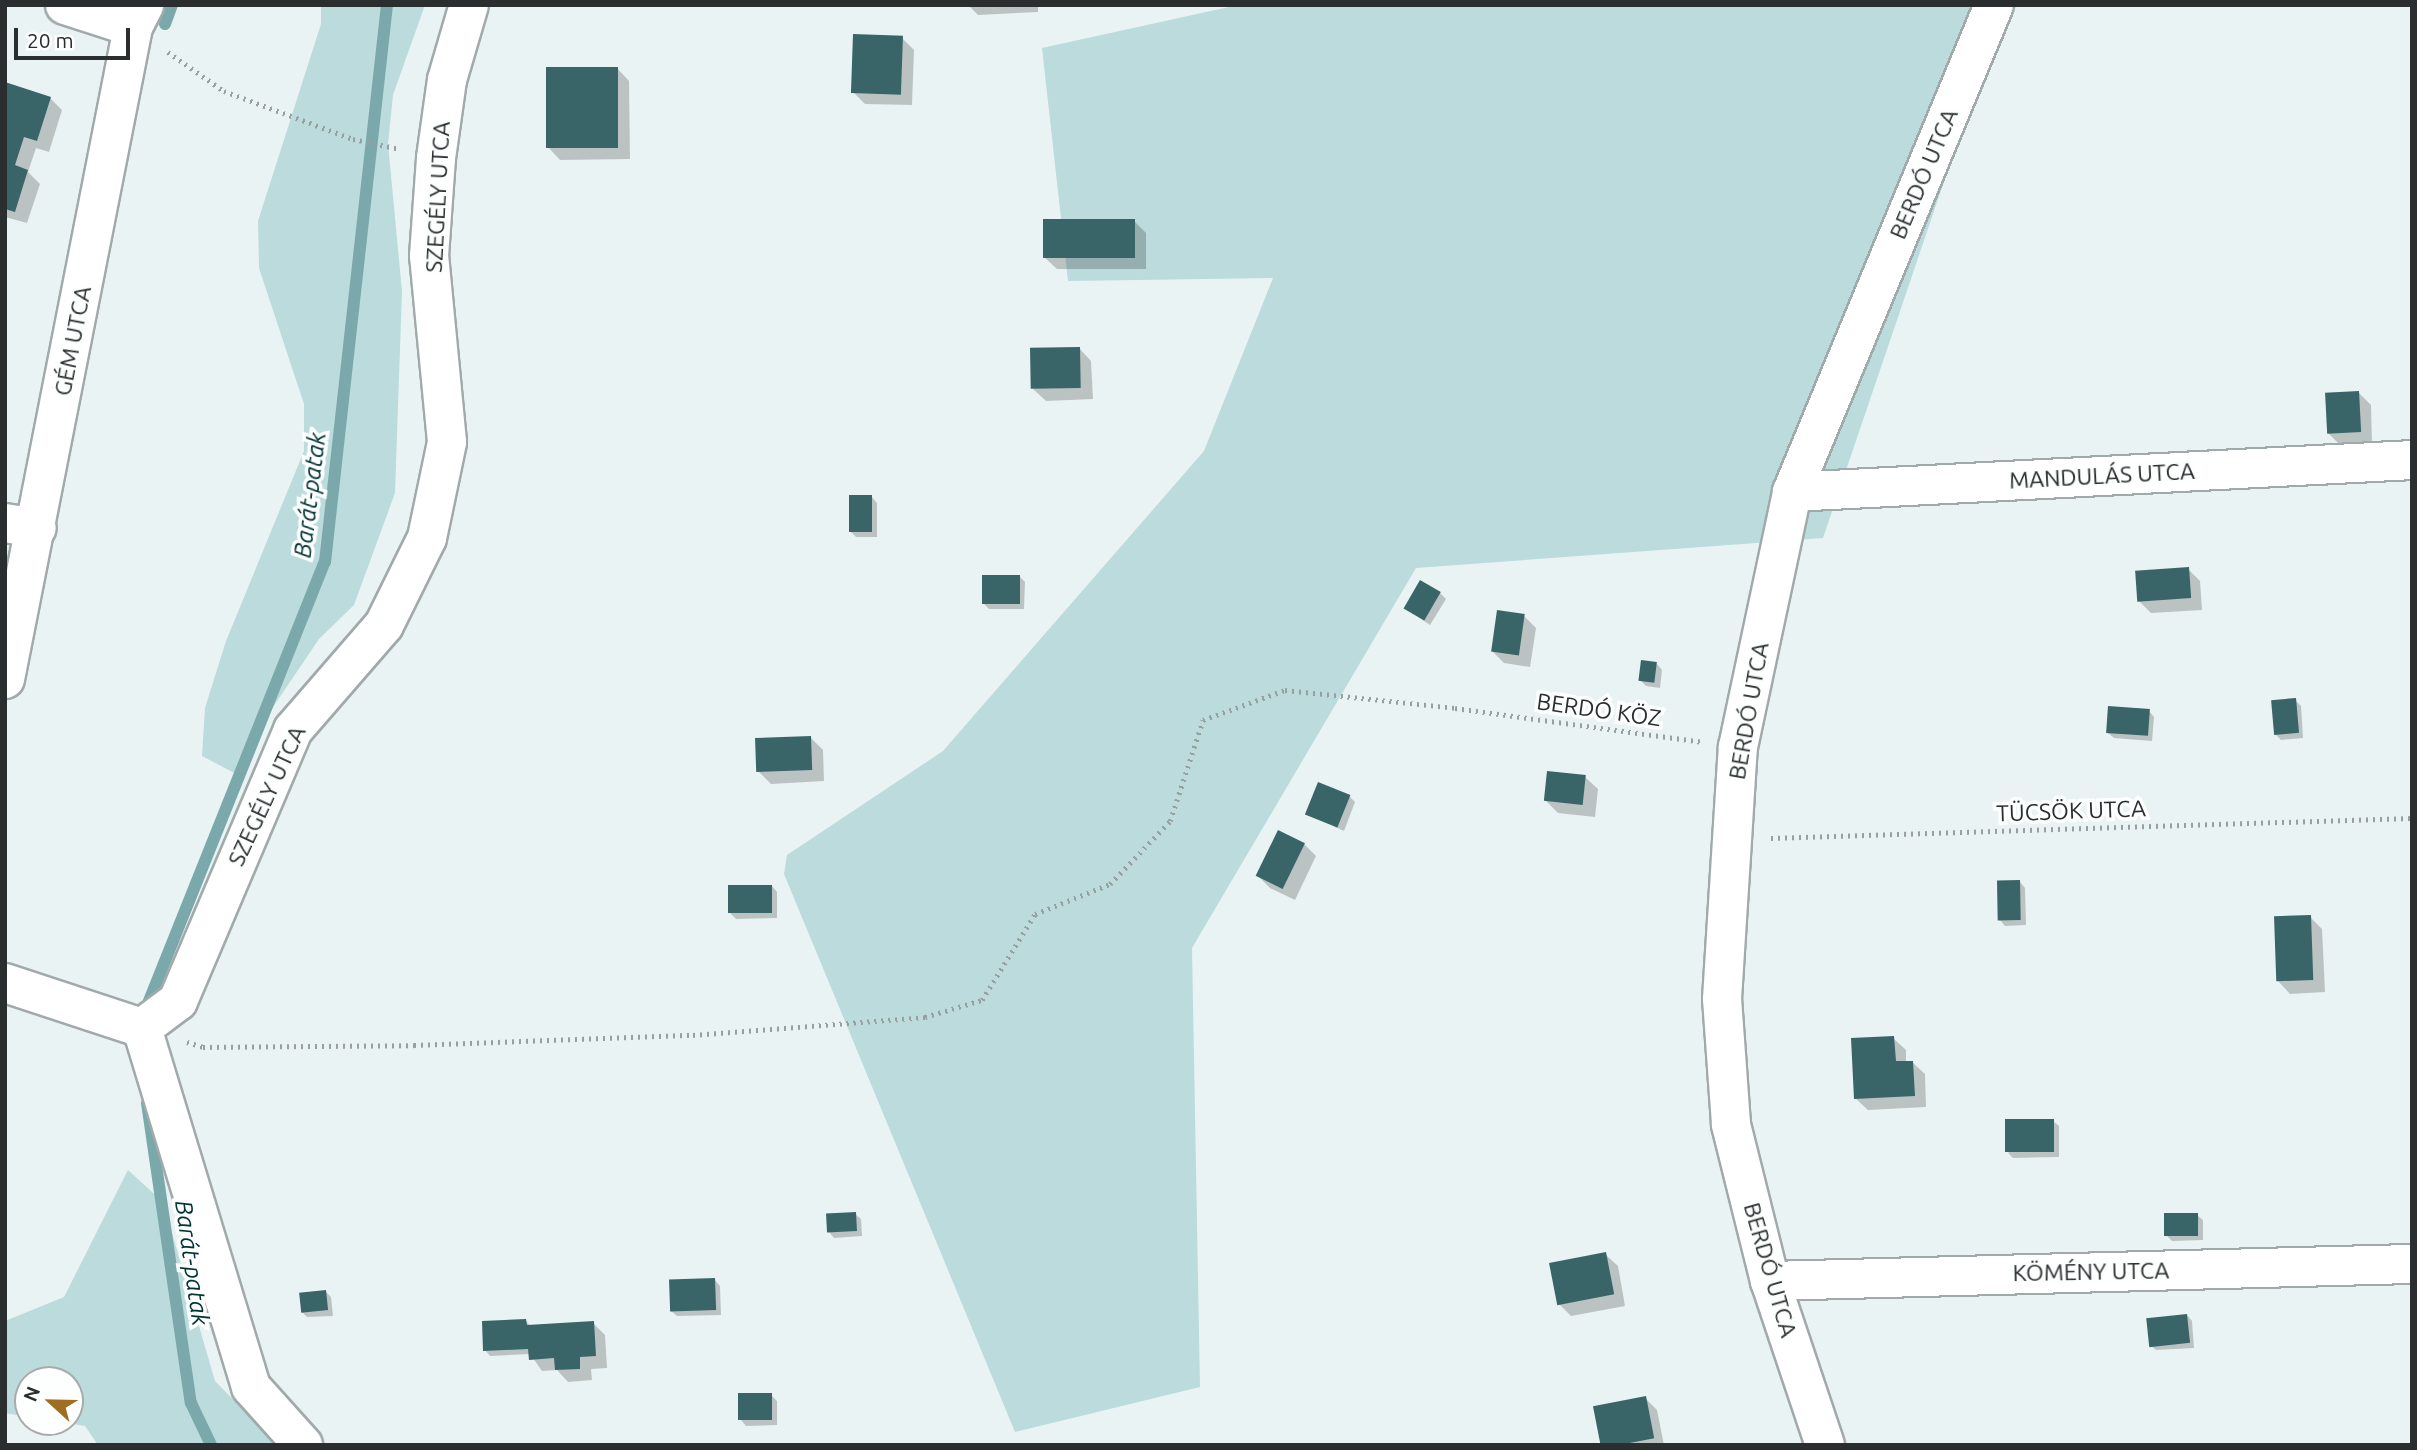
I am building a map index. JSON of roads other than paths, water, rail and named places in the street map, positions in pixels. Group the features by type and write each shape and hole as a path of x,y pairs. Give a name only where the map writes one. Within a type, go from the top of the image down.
{"street":[{"path":"65,5 138,16"},
{"name":"SZEGÉLY UTCA","path":"142,1028 178,1001 293,730 384,625 427,538 447,442 429,256 436,158 447,80 469,5"},
{"name":"BERDÓ UTCA","path":"1825,1445 1770,1281 1731,1124 1722,999 1738,747 1792,492 1994,5"},
{"name":"GÉM UTCA","path":"5,679 21,526 138,16"},
{"name":"MANDULÁS UTCA","path":"1792,492 2412,460"},
{"path":"5,983 142,1028 251,1387 303,1445"},
{"name":"KÖMÉNY UTCA","path":"1770,1281 2412,1264"}],"waterway":[{"path":"165,24 172,5"},
{"name":"Barát-patak","path":"149,1001 325,562 387,5"},
{"name":"Barát-patak","path":"147,1103 191,1403 211,1445"}]}
